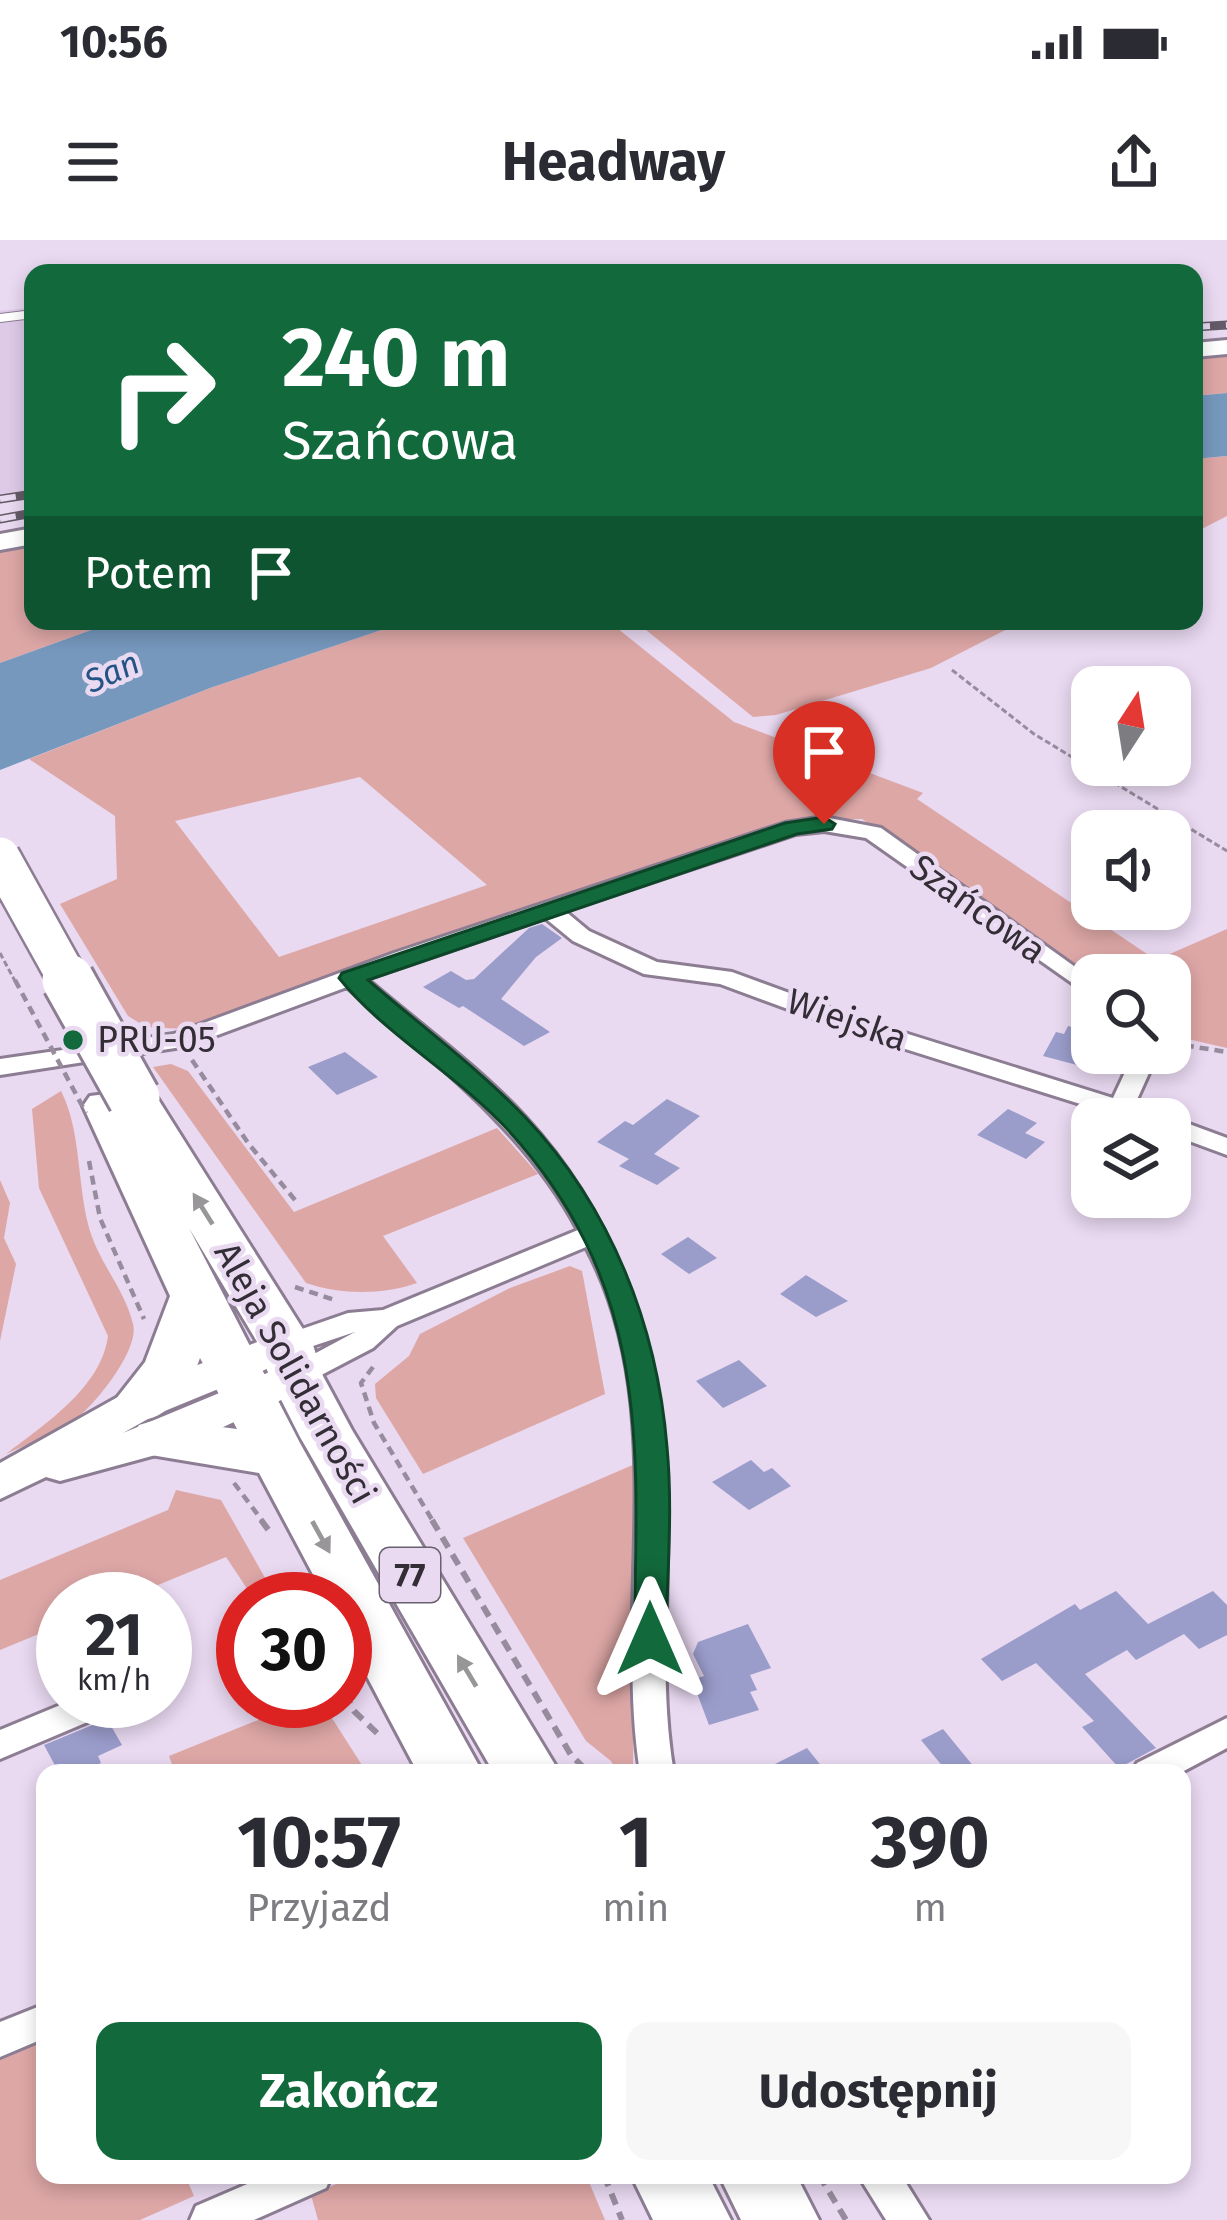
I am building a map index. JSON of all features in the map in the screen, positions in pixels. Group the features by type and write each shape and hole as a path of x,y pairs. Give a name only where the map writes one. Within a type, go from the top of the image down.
{"highway":[{"name":"77","path":"0,857 109,1106"},
{"name":"77","path":"0,910 109,1106"},
{"name":"Aleja Solidarności","path":"109,1106 195,1298 266,1371 276,1455 446,1764"},
{"name":"Aleja Solidarności","path":"109,1106 266,1371 522,1764"},
{"path":"195,1298 150,1422 276,1455"},
{"path":"673,2184 693,2220"},
{"path":"761,2184 781,2220"}],"street":[{"name":"Szańcowa","path":"0,1067 179,1041 548,909 793,828 848,827 873,833 1071,975"},
{"name":"Wiejska","path":"548,909 581,936 652,969 724,977 854,1025 1096,1098"},
{"path":"351,978 517,1124 568,1191 618,1280 646,1392 652,1448 650,1730 656,1764"},
{"path":"1191,1133 1227,1147"},
{"path":"10,1479 266,1371 363,1341 387,1318 592,1234"},
{"path":"0,1745 40,1728"},
{"path":"1166,1764 1227,1732"},
{"path":"0,2040 36,2025"},
{"path":"210,2220 292,2184"},
{"path":"884,2184 909,2220"}],"path":[{"path":"952,670 1034,734 1227,851"},
{"path":"0,952 109,1106"},
{"path":"179,1041 248,1143 295,1200"},
{"path":"1191,1046 1227,1052"},
{"path":"283,1269 296,1289 325,1300 372,1299 400,1336 392,1352 369,1370 361,1384 362,1399 580,1764"},
{"path":"370,1728 388,1753"},
{"path":"608,2184 622,2220"},
{"path":"825,2184 847,2220"}],"shaded area":[{"path":"24,308 24,490 0,494 0,311"},
{"path":"1227,354 1227,393 1203,395 1203,356"},
{"path":"1227,456 1227,516 1203,528 1203,458"},
{"path":"24,548 24,630 91,630 0,663 0,552"},
{"path":"381,630 619,630 734,722 923,793 917,799 1071,903 1071,930 1111,930 1147,954 1071,954 1071,966 862,819 808,820 184,1029 146,1027 128,1016 60,904 117,879 115,816 29,759 210,688","holes":["360,777 487,885 279,957 175,821"]},
{"path":"646,630 1005,630 931,668 776,715 753,717"},
{"path":"1227,929 1227,1048 1191,1040 1191,954 1170,954"},
{"path":"171,1064 188,1071 294,1212 497,1128 538,1174 383,1236 417,1283 362,1292 306,1283 153,1067"},
{"path":"61,1091 72,1122 88,1224 129,1311 133,1335 113,1378 81,1415 6,1454 83,1388 95,1372 108,1336 39,1188 32,1109"},
{"path":"0,1180 10,1203 4,1238 16,1264 0,1341"},
{"path":"570,1266 582,1271 605,1394 423,1474 376,1398 375,1384 409,1356 420,1334 510,1288"},
{"path":"635,1464 633,1764 613,1764 586,1741 463,1538"},
{"path":"176,1490 221,1500 262,1572 236,1572 226,1557 190,1572 36,1572 36,1635 0,1650 0,1580 168,1510"},
{"path":"238,1728 338,1728 361,1764 172,1764 169,1756"},
{"path":"36,2036 36,2184 189,2184 194,2196 140,2220 0,2220 0,2051"},
{"path":"336,2184 590,2184 605,2220 318,2220 311,2195"}],"water":[{"path":"1227,393 1227,456 1203,458 1203,395"},
{"name":"San","path":"91,630 381,630 210,688 0,770 0,663"}],"building":[{"path":"542,924 562,938 536,957 501,999 550,1032 524,1046 463,1006 423,987 451,971 474,979 529,928"},
{"path":"1071,1027 1071,1063 1043,1056 1056,1032 1064,1034"},
{"path":"345,1052 378,1077 337,1095 308,1067"},
{"path":"667,1099 700,1116 654,1154 680,1168 657,1185 619,1166 629,1159 597,1142 625,1121 633,1125"},
{"path":"1008,1109 1037,1123 1025,1133 1045,1142 1026,1159 977,1135"},
{"path":"688,1237 717,1258 689,1274 661,1254"},
{"path":"806,1275 848,1301 816,1317 780,1294"},
{"path":"739,1360 767,1386 723,1408 696,1381"},
{"path":"751,1460 764,1472 772,1468 791,1486 749,1510 712,1482"},
{"path":"1116,1591 1148,1624 1213,1591 1227,1605 1227,1635 1199,1649 1184,1634 1136,1660 1127,1650 1085,1674 1156,1748 1126,1764 1115,1764 1082,1727 1094,1721 1036,1663 1002,1681 981,1659 1075,1604 1080,1610"},
{"path":"748,1624 771,1668 750,1675 757,1690 750,1692 759,1710 709,1725 692,1680 704,1676 693,1654 698,1642"},
{"path":"85,1728 112,1728 122,1745 98,1756 99,1764 54,1764 44,1745"},
{"path":"943,1729 972,1764 941,1764 921,1740"},
{"path":"807,1748 820,1764 775,1764"}],"railway":[{"path":"1203,326 1227,325"},
{"path":"0,499 24,495"},
{"path":"0,519 24,515"}],"place":[{"name":"PRU-05","path":"73,1040"}],"route":[{"path":"650,1639 652,1448 635,1334 618,1280 568,1191 517,1124 351,978 793,828 824,824"}]}
